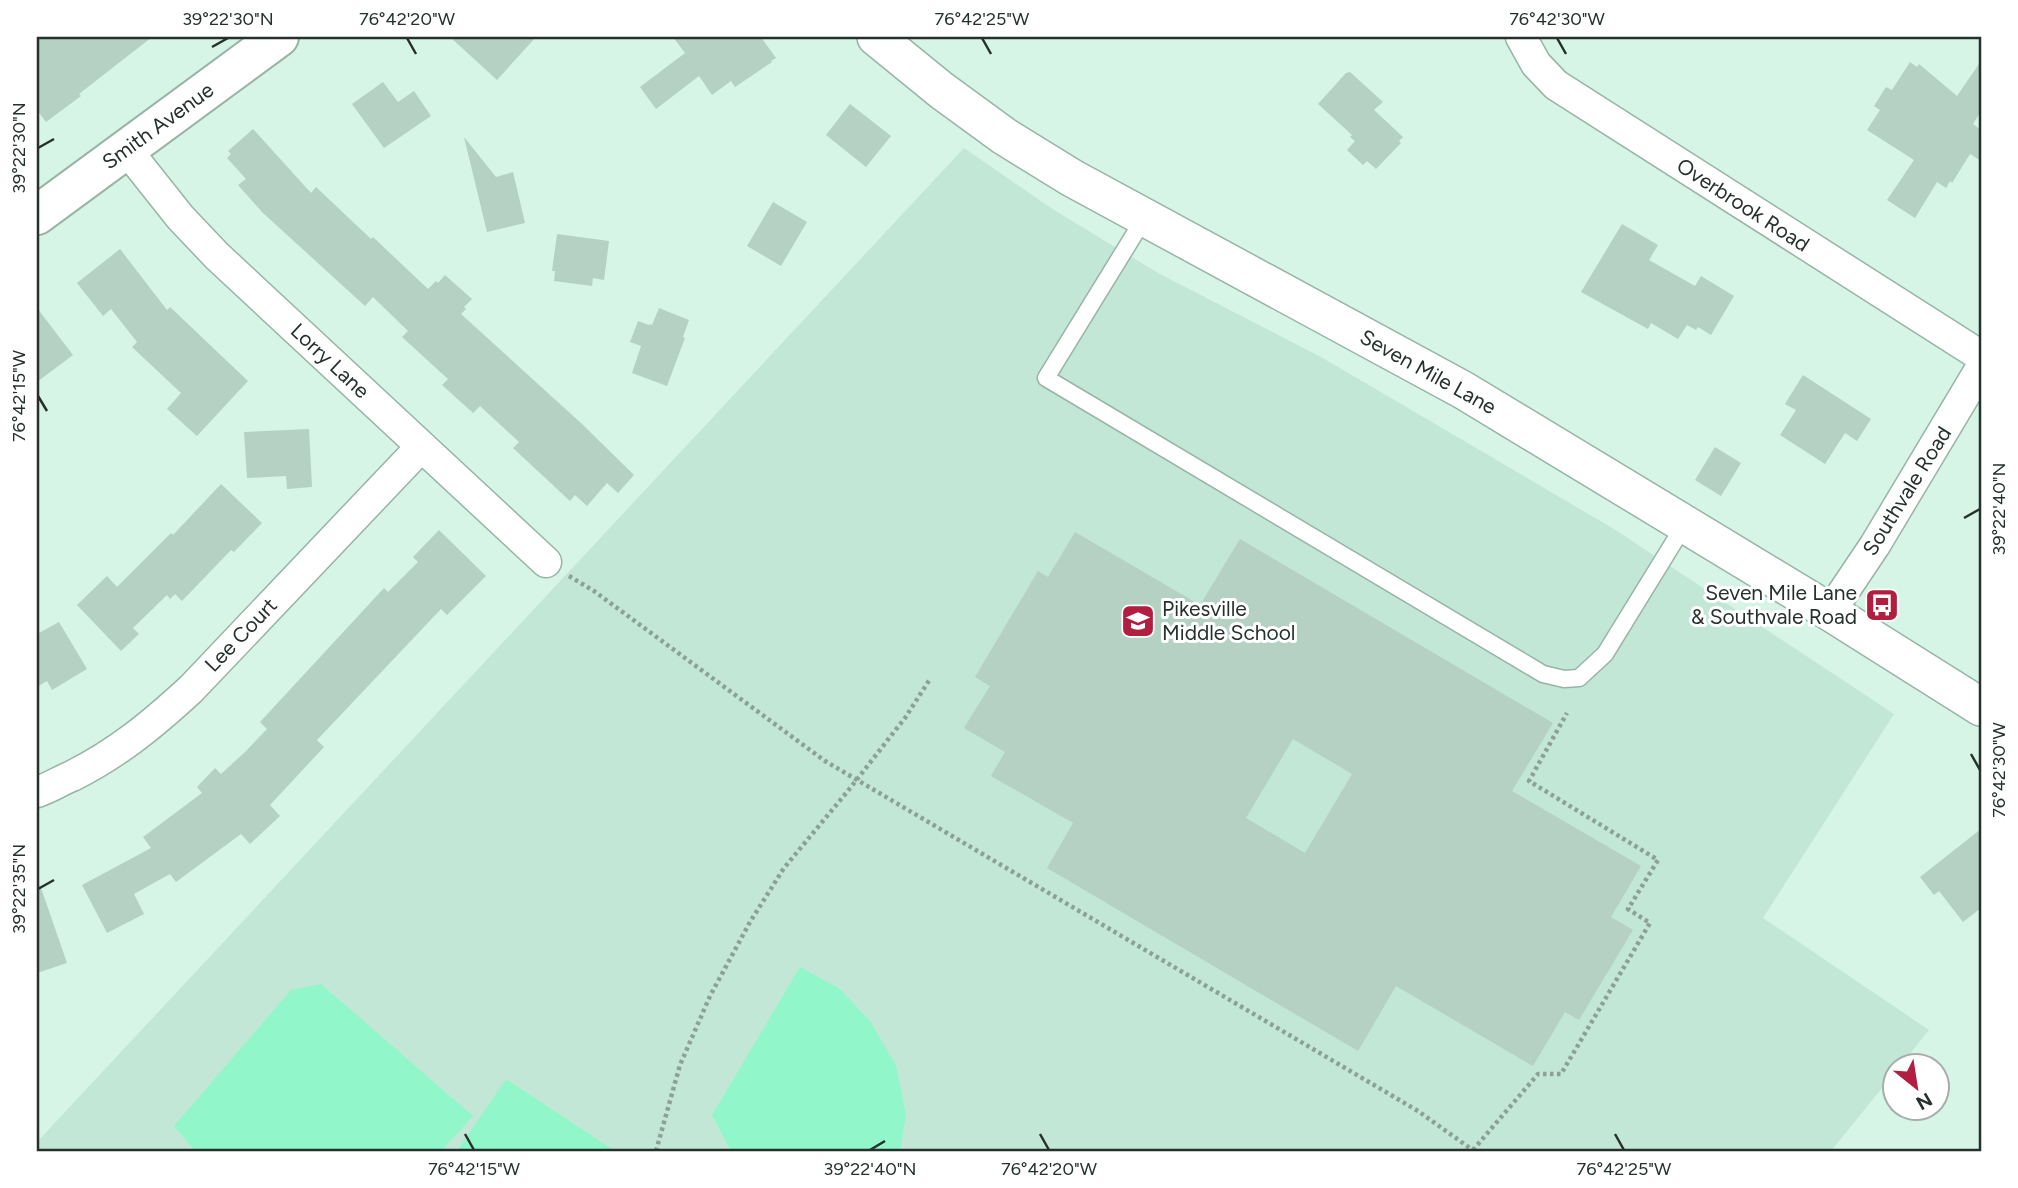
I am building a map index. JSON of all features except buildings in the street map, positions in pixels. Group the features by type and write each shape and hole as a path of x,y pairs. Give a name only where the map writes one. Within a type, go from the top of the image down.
{"main road":[{"name":"Smith Avenue","path":"37,215 279,37"}],"street":[{"name":"Seven Mile Lane","path":"876,37 941,90 1004,136 1072,178 1463,390 1830,612 1981,707"},
{"name":"Overbrook Road","path":"1521,37 1536,64 1556,85 1981,356"},
{"name":"Lorry Lane","path":"126,149 180,217 217,256 546,562"},
{"name":"Southvale Road","path":"1830,612 1875,545 1981,368"},
{"name":"Lee Court","path":"37,792 117,751 156,721 191,689 421,447"}],"lane":[{"path":"1145,217 1046,378 1543,674 1564,679 1579,678 1605,654 1685,524"}],"path":[{"path":"546,562 594,592 825,761 1418,1111 1474,1151 1538,1073 1561,1074 1650,923 1628,909 1658,860 1529,782 1567,713"},
{"path":"656,1151 680,1065 710,996 750,922 784,868 857,781 905,718 930,679"}],"shaded area":[{"name":"Pikesville Middle School","path":"964,148 1054,210 1158,273 1321,357 1614,529 1894,714 1763,918 1929,1030 1911,1052 1882,1052 1882,1088 1831,1151 37,1151 37,1142"}],"green space":[{"path":"800,967 840,989 870,1021 896,1065 906,1115 900,1151 731,1151 712,1115"},
{"path":"321,984 473,1116 441,1151 195,1151 174,1126 291,990"},
{"path":"506,1079 615,1151 457,1151"}],"place":[{"name":"Seven Mile Lane & Southvale Road","path":"1882,605"},
{"name":"Pikesville Middle School","path":"1138,621"}]}
